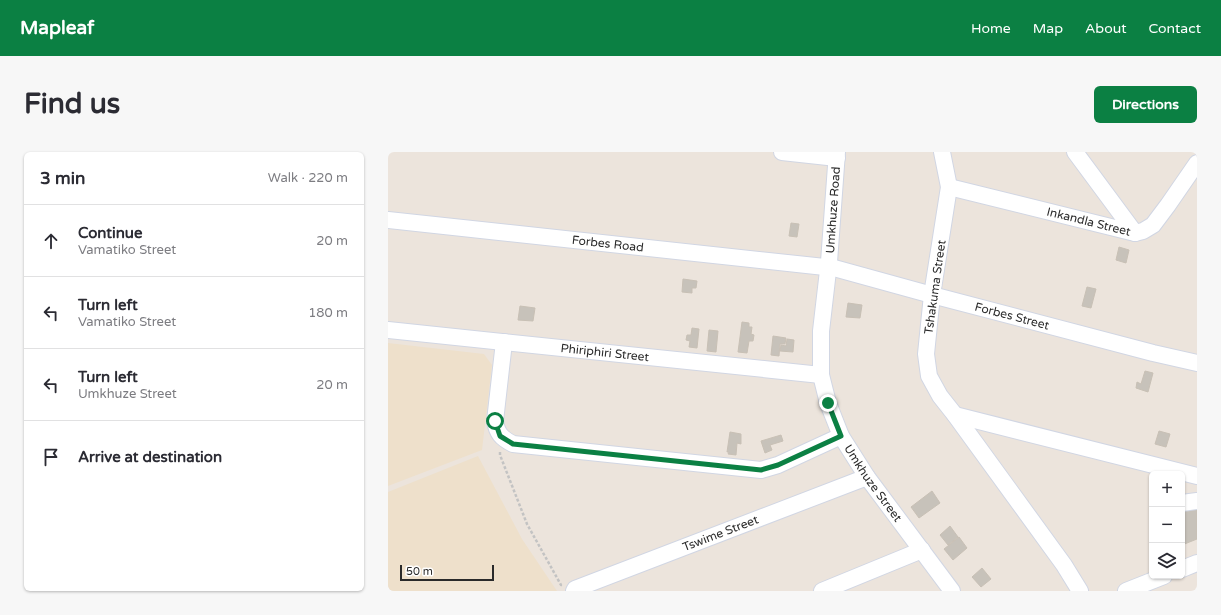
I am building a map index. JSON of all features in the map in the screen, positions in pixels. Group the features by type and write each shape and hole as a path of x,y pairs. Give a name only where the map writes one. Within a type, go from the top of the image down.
{"street":[{"path":"782,152 837,155"},
{"name":"Tshakuma Street","path":"942,152 949,187 932,296 926,354 929,376 940,396 1064,565 1080,591"},
{"path":"1075,152 1135,233"},
{"name":"Umkhuze Road","path":"828,268 837,155"},
{"name":"Inkandla Street","path":"949,187 1135,233 1143,231 1153,225 1168,206 1197,163"},
{"name":"Forbes Road","path":"388,220 828,268"},
{"name":"Forbes Street","path":"828,268 1146,351 1196,361"},
{"name":"Umkhuze Street","path":"828,268 821,331 821,375 828,403 841,436 867,477 952,591"},
{"name":"Phiriphiri Street","path":"388,330 821,375"},
{"path":"504,342 495,421 500,436 513,444 761,470 778,465 841,436"},
{"path":"955,416 1197,476"},
{"name":"Tswime Street","path":"574,590 867,477"},
{"path":"1185,503 1197,501"},
{"path":"822,591 922,550"},
{"path":"1185,568 1197,563"},
{"path":"1126,591 1156,579"}],"path":[{"path":"500,436 500,455 527,524 561,585 574,590"}],"shaded area":[{"path":"388,343 484,354 492,365 482,450 388,486"},
{"path":"478,456 522,539 557,591 388,591 388,492"}],"building":[{"path":"791,223 799,224 797,237 789,236"},
{"path":"1119,247 1129,250 1126,263 1116,260"},
{"path":"683,279 697,281 696,288 692,288 692,293 682,292"},
{"path":"1087,287 1096,289 1091,308 1082,306"},
{"path":"848,303 862,305 860,318 846,317"},
{"path":"520,306 535,308 533,321 518,320"},
{"path":"742,322 749,323 749,327 752,327 751,334 754,335 753,341 749,341 747,353 738,352"},
{"path":"692,328 699,329 697,348 689,347 690,341 686,340 687,335 691,335"},
{"path":"709,330 718,331 716,352 707,351"},
{"path":"773,336 786,338 785,344 780,344 779,356 771,355"},
{"path":"787,339 794,340 793,352 780,351 781,345 786,346"},
{"path":"1145,371 1153,373 1148,392 1136,388 1137,382 1141,384"},
{"path":"1159,431 1170,434 1166,447 1155,444"},
{"path":"730,432 741,434 741,444 737,443 736,455 728,454 729,452 727,452"},
{"path":"781,435 783,441 770,445 772,450 765,453 761,441"},
{"path":"932,491 940,503 919,518 911,507"},
{"path":"1197,506 1197,539 1185,544 1185,543 1185,512"},
{"path":"950,526 958,537 948,545 940,535"},
{"path":"959,537 967,548 953,560 944,549"},
{"path":"982,568 991,579 981,587 972,577"}],"route":[{"path":"495,421 500,436 513,444 761,470 778,465 841,436 828,403"}]}
